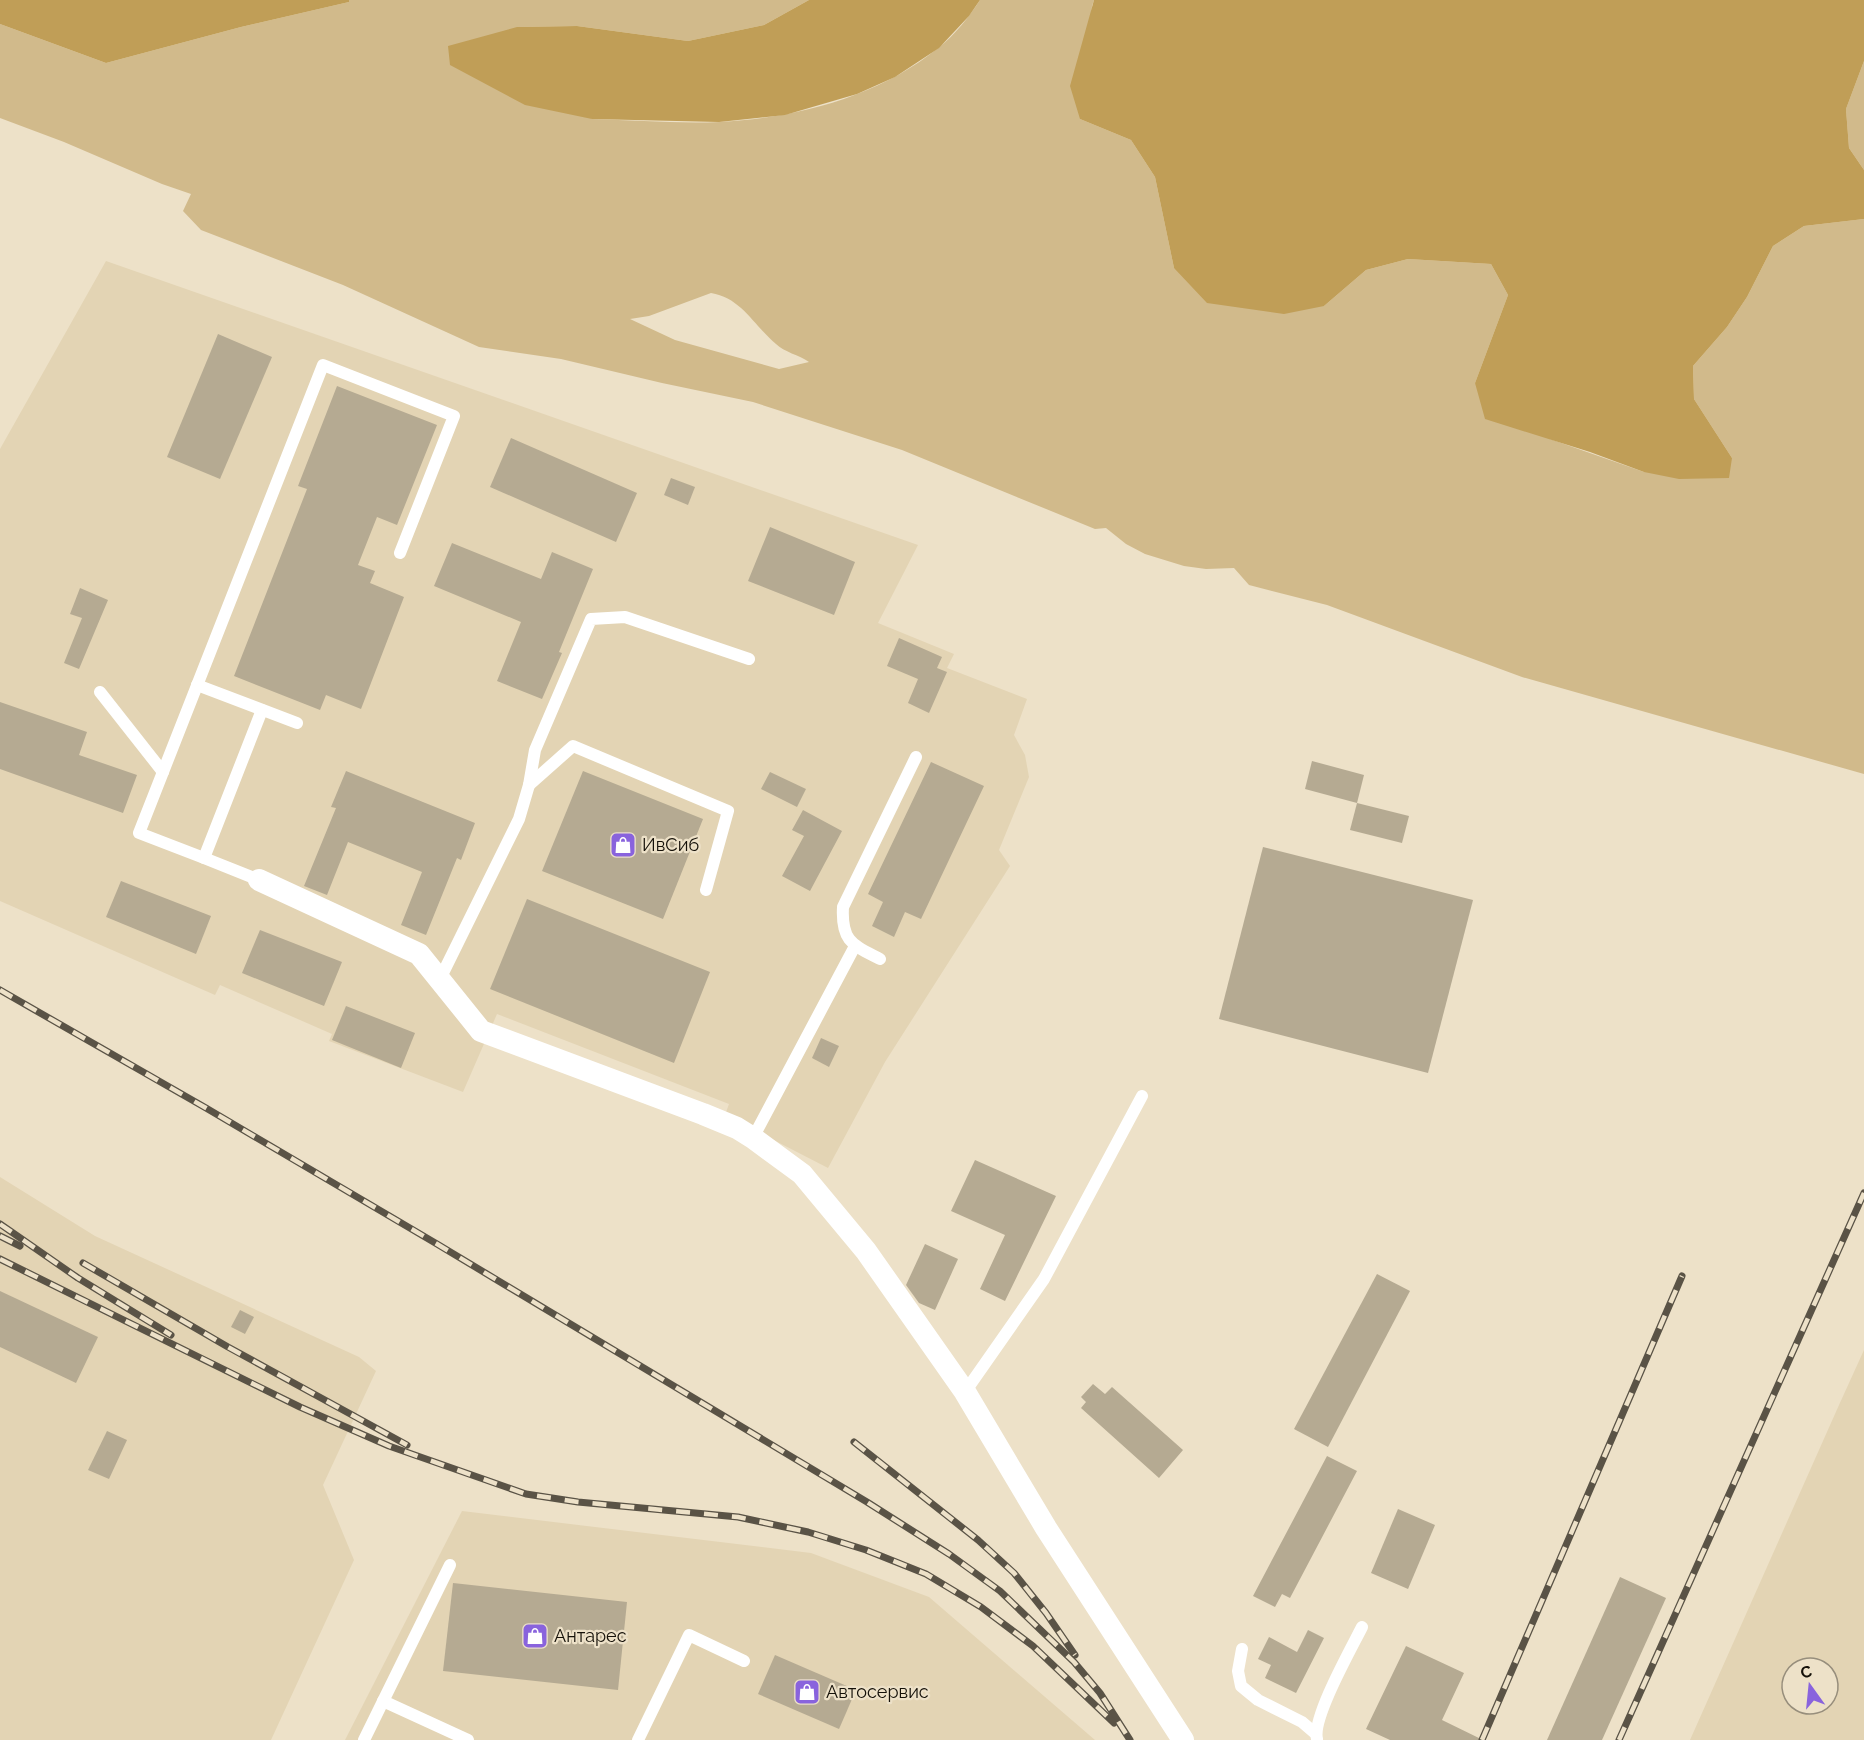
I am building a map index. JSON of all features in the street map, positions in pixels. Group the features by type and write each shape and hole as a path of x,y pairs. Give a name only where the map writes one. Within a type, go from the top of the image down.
{"street":[{"path":"259,880 419,954 481,1031 737,1128 802,1174 866,1251 965,1392 1046,1528 1183,1740"}],"lane":[{"path":"259,880 139,833 323,365 454,416 400,553"},
{"path":"441,979 519,819 529,785 535,750 591,619 625,616 749,659"},
{"path":"197,685 297,723"},
{"path":"100,692 163,772"},
{"path":"204,858 262,710"},
{"path":"529,785 573,746 728,810 706,890"},
{"path":"880,959 855,946 847,937 842,923 843,907 916,757"},
{"path":"753,1138 855,946"},
{"path":"965,1392 1044,1279 1143,1096"},
{"path":"364,1740 450,1565"},
{"path":"1316,1737 1321,1712 1362,1627"},
{"path":"638,1740 689,1635 744,1661"},
{"path":"1242,1649 1238,1671 1241,1686 1258,1700 1302,1722 1316,1737"},
{"path":"383,1701 468,1740"}],"shaded area":[{"path":"0,0 349,0 349,2 241,27 106,63 0,24"},
{"path":"349,0 809,0 764,25 688,41 577,26 517,27 592,119 720,122 778,116 807,110 863,92 889,80 938,48 961,26 980,0 1094,0 1080,119 1131,140 1155,177 1174,268 1324,306 1366,270 1408,259 1491,264 1508,295 1475,383 1550,439 1644,472 1732,458 1694,399 1693,366 1727,327 1747,297 1773,246 1804,226 1864,219 1864,774 1522,677 1327,605 1249,585 1234,568 1206,569 1184,566 1145,554 1126,544 1106,528 1095,529 902,450 753,402 561,359 479,347 343,285 201,230 183,211 191,194 0,118 0,24 106,63 241,27 349,2","holes":["711,293 722,296 747,314 779,347 809,362 779,369 675,340 630,319 649,316"]},
{"path":"809,0 980,0 969,16 939,48 895,77 857,94 785,115 719,122 592,119 525,105 450,65 448,46 517,27 577,26 688,41 764,25"},
{"path":"1094,0 1864,0 1864,61 1846,109 1849,148 1864,170 1864,219 1804,226 1773,246 1747,297 1727,327 1693,366 1694,399 1732,458 1729,478 1679,479 1644,472 1590,452 1485,419 1475,383 1508,295 1491,264 1408,259 1366,270 1324,306 1284,314 1207,303 1174,268 1155,177 1131,140 1080,119 1070,86"},
{"path":"1864,61 1864,170 1849,148 1846,109"},
{"path":"106,261 918,545 878,623 954,654 947,668 1027,699 1014,735 1025,755 1029,777 999,850 1010,866 885,1062 828,1168 725,1115 729,1104 497,1014 463,1092 329,1041 332,1034 220,985 215,995 0,901 0,449"},
{"path":"0,1177 95,1236 359,1357 376,1371 323,1485 354,1560 271,1740 0,1740"},
{"path":"1864,1350 1864,1740 1690,1740"},
{"path":"462,1511 811,1553 929,1597 1095,1740 345,1740"}],"building":[{"path":"218,334 272,357 220,479 167,457"},
{"path":"337,386 437,425 397,525 377,517 358,565 375,571 370,583 404,597 361,709 326,695 320,710 234,676 307,489 298,486"},
{"path":"511,438 637,493 616,542 490,487"},
{"path":"671,478 695,487 688,505 664,495"},
{"path":"770,527 855,562 834,615 748,581"},
{"path":"452,543 541,579 552,552 593,569 559,652 562,653 542,699 497,681 521,622 434,586"},
{"path":"80,588 108,600 79,669 64,663 82,618 70,614"},
{"path":"899,638 942,657 937,668 947,672 929,713 908,703 918,679 887,666"},
{"path":"0,702 87,732 79,755 137,775 123,813 0,769"},
{"path":"1312,761 1364,775 1357,803 1305,789"},
{"path":"931,762 984,786 921,919 905,912 894,937 872,926 883,902 868,894"},
{"path":"346,771 475,823 461,860 457,858 426,935 401,925 422,872 348,842 327,895 304,886 336,808 331,807"},
{"path":"583,771 703,819 663,919 542,871"},
{"path":"770,772 806,789 797,807 761,789"},
{"path":"1357,803 1409,816 1402,843 1350,830"},
{"path":"803,810 842,831 810,891 782,876 804,836 792,830"},
{"path":"1263,847 1473,900 1428,1073 1219,1019"},
{"path":"121,881 211,916 196,954 106,917"},
{"path":"527,899 710,972 674,1063 490,989"},
{"path":"260,930 342,962 324,1006 242,973"},
{"path":"346,1006 415,1033 401,1068 332,1040"},
{"path":"821,1038 839,1046 829,1067 812,1058"},
{"path":"975,1160 1056,1196 1005,1301 980,1289 1005,1235 951,1211"},
{"path":"925,1244 958,1259 935,1310 919,1303 906,1285"},
{"path":"1377,1274 1410,1291 1328,1447 1294,1429"},
{"path":"0,1291 98,1337 76,1383 0,1347"},
{"path":"240,1310 254,1317 245,1334 231,1327"},
{"path":"1093,1384 1105,1394 1112,1387 1183,1450 1159,1478 1081,1408 1086,1402 1081,1397"},
{"path":"107,1431 127,1440 109,1479 88,1470"},
{"path":"1327,1456 1357,1471 1290,1598 1282,1594 1275,1607 1253,1596"},
{"path":"1398,1509 1435,1525 1408,1589 1371,1573"},
{"path":"1620,1577 1666,1598 1602,1740 1547,1740"},
{"name":"Антарес","path":"453,1583 627,1602 618,1690 443,1671"},
{"path":"1308,1630 1324,1638 1296,1693 1265,1678 1271,1665 1258,1659 1269,1637 1297,1652"},
{"path":"1406,1646 1464,1673 1442,1720 1483,1740 1390,1740 1366,1729"},
{"name":"Автосервис","path":"775,1655 856,1690 839,1729 758,1694"}],"railway":[{"path":"0,990 437,1244 867,1502 949,1554 1000,1591 1074,1662 1100,1693 1130,1740"},
{"path":"1619,1740 1864,1193"},
{"path":"0,1224 78,1278 171,1335"},
{"path":"0,1236 20,1246"},
{"path":"0,1259 300,1407 389,1446 526,1494 578,1502 738,1517 808,1532 866,1550 926,1574 981,1607 1033,1646 1114,1723"},
{"path":"83,1263 228,1347 407,1445"},
{"path":"1482,1740 1682,1276"},
{"path":"854,1442 978,1540 1014,1573 1046,1613 1075,1655"}],"place":[{"name":"ИвСиб","path":"623,845"},
{"name":"Антарес","path":"535,1636"},
{"name":"Автосервис","path":"807,1692"}]}
